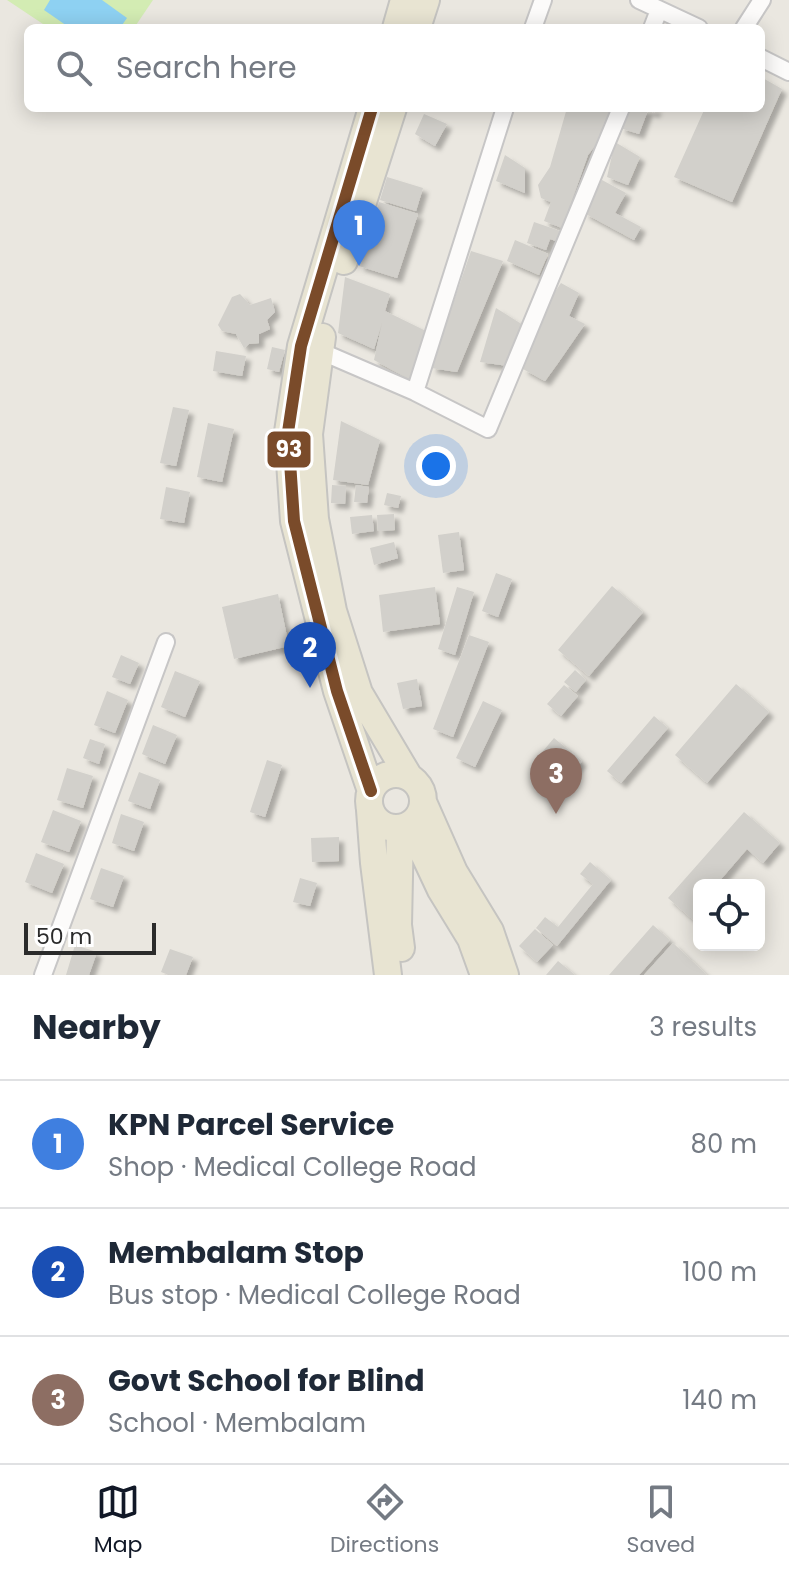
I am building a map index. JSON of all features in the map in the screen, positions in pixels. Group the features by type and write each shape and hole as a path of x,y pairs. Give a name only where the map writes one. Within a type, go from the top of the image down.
{"main road":[{"path":"397,24 404,0"},
{"path":"418,24 426,0"},
{"path":"371,112 310,348 299,433 294,521 337,691 378,822 411,818"},
{"path":"310,348 340,273 392,112"},
{"path":"299,433 333,611 359,693 409,777 420,788 411,818 398,925 404,975"},
{"path":"388,975 374,863 370,800 376,783 391,774 409,777"},
{"path":"411,818 441,890 480,935 505,975"},
{"path":"411,818 454,872 480,935 484,975"},
{"path":"398,925 408,893 414,886 441,890"}],"street":[{"path":"534,24 543,0"},
{"path":"639,0 690,24"},
{"path":"747,24 762,0"},
{"path":"654,24 659,10"},
{"path":"765,60 789,72"},
{"path":"415,392 504,112"},
{"path":"310,348 415,392 488,429 619,112"},
{"path":"43,975 166,642"}],"green space":[{"path":"7,0 153,0 137,24 43,24"}],"water":[{"path":"50,0 102,0 127,18 123,24 64,24 44,10"}],"building":[{"path":"765,79 782,89 732,202 674,177 703,112 765,112"},
{"path":"566,112 610,112 600,139 588,155 562,228 544,221 551,202 541,198 538,185 550,167"},
{"path":"628,112 647,112 639,134 620,128"},
{"path":"424,114 447,124 435,146 415,134"},
{"path":"615,142 640,157 628,185 607,177"},
{"path":"505,155 525,168 525,193 496,181"},
{"path":"387,177 423,188 416,211 380,200"},
{"path":"602,180 626,193 615,213 641,227 634,240 584,213"},
{"path":"379,202 418,214 397,278 359,266"},
{"path":"534,222 560,231 556,241 550,239 546,250 527,243"},
{"path":"515,240 548,254 539,275 507,261"},
{"path":"471,251 503,261 457,372 431,368"},
{"path":"345,277 390,294 385,311 426,331 411,380 374,360 382,323 374,349 338,333"},
{"path":"561,283 579,293 569,316 585,324 545,381 523,369 546,305"},
{"path":"240,294 250,305 271,298 275,312 267,320 270,329 259,334 259,343 244,348 236,334 222,331 218,325 232,297"},
{"path":"496,308 523,325 508,366 480,362"},
{"path":"272,347 285,350 279,372 267,369"},
{"path":"216,351 246,356 242,376 213,371"},
{"path":"173,407 189,410 176,466 160,463"},
{"path":"341,421 380,440 368,485 333,480"},
{"path":"208,423 234,429 222,482 197,477"},
{"path":"332,485 346,486 345,504 331,503"},
{"path":"356,485 369,487 367,503 354,502"},
{"path":"166,487 190,492 184,523 160,519"},
{"path":"387,493 401,496 398,508 384,505"},
{"path":"394,514 395,530 378,531 377,515"},
{"path":"372,515 374,531 352,534 350,517"},
{"path":"459,532 464,570 443,573 438,535"},
{"path":"394,542 398,558 374,565 370,548"},
{"path":"496,573 512,579 498,617 482,611"},
{"path":"612,586 643,612 589,676 558,650"},
{"path":"435,587 440,624 383,632 379,595"},
{"path":"457,587 474,592 455,655 438,649"},
{"path":"278,594 289,646 234,659 222,607"},
{"path":"469,635 489,642 453,737 433,729"},
{"path":"121,655 139,663 130,684 112,677"},
{"path":"575,670 586,680 576,692 564,682"},
{"path":"175,671 200,681 185,717 161,707"},
{"path":"417,679 422,706 403,709 397,683"},
{"path":"736,684 769,712 707,783 675,755"},
{"path":"564,685 578,696 561,716 547,704"},
{"path":"107,691 128,700 115,733 94,725"},
{"path":"483,701 502,710 475,767 456,758"},
{"path":"654,716 668,728 621,783 607,771"},
{"path":"153,725 177,735 165,764 142,754"},
{"path":"554,738 582,761 566,780 538,757"},
{"path":"90,739 105,744 99,764 83,758"},
{"path":"267,760 282,765 265,817 250,812"},
{"path":"67,768 93,776 83,808 57,800"},
{"path":"139,772 160,780 150,809 128,801"},
{"path":"53,810 81,821 69,852 41,842"},
{"path":"744,812 780,843 763,863 747,849 721,879 693,879 693,920 668,898"},
{"path":"121,814 144,822 134,851 112,843"},
{"path":"339,837 339,861 312,862 311,838"},
{"path":"36,853 64,864 52,893 25,882"},
{"path":"590,862 611,880 557,946 536,928 545,917 558,927 593,884 580,874"},
{"path":"101,868 124,876 113,907 90,899"},
{"path":"300,878 317,883 310,906 293,902"},
{"path":"653,925 670,940 639,975 609,975"},
{"path":"535,929 553,945 537,962 519,946"},
{"path":"673,943 707,975 644,975"},
{"path":"75,945 97,952 89,975 66,975"},
{"path":"170,949 193,957 186,975 161,972"},
{"path":"558,961 575,975 546,975"}],"transit line":[{"name":"93","path":"371,112 301,346 288,432 294,521 337,691 371,791"}],"place":[{"name":"KPN Parcel Service","path":"359,266"},
{"name":"Membalam Stop","path":"310,688"},
{"name":"Govt School for Blind","path":"556,814"}]}
